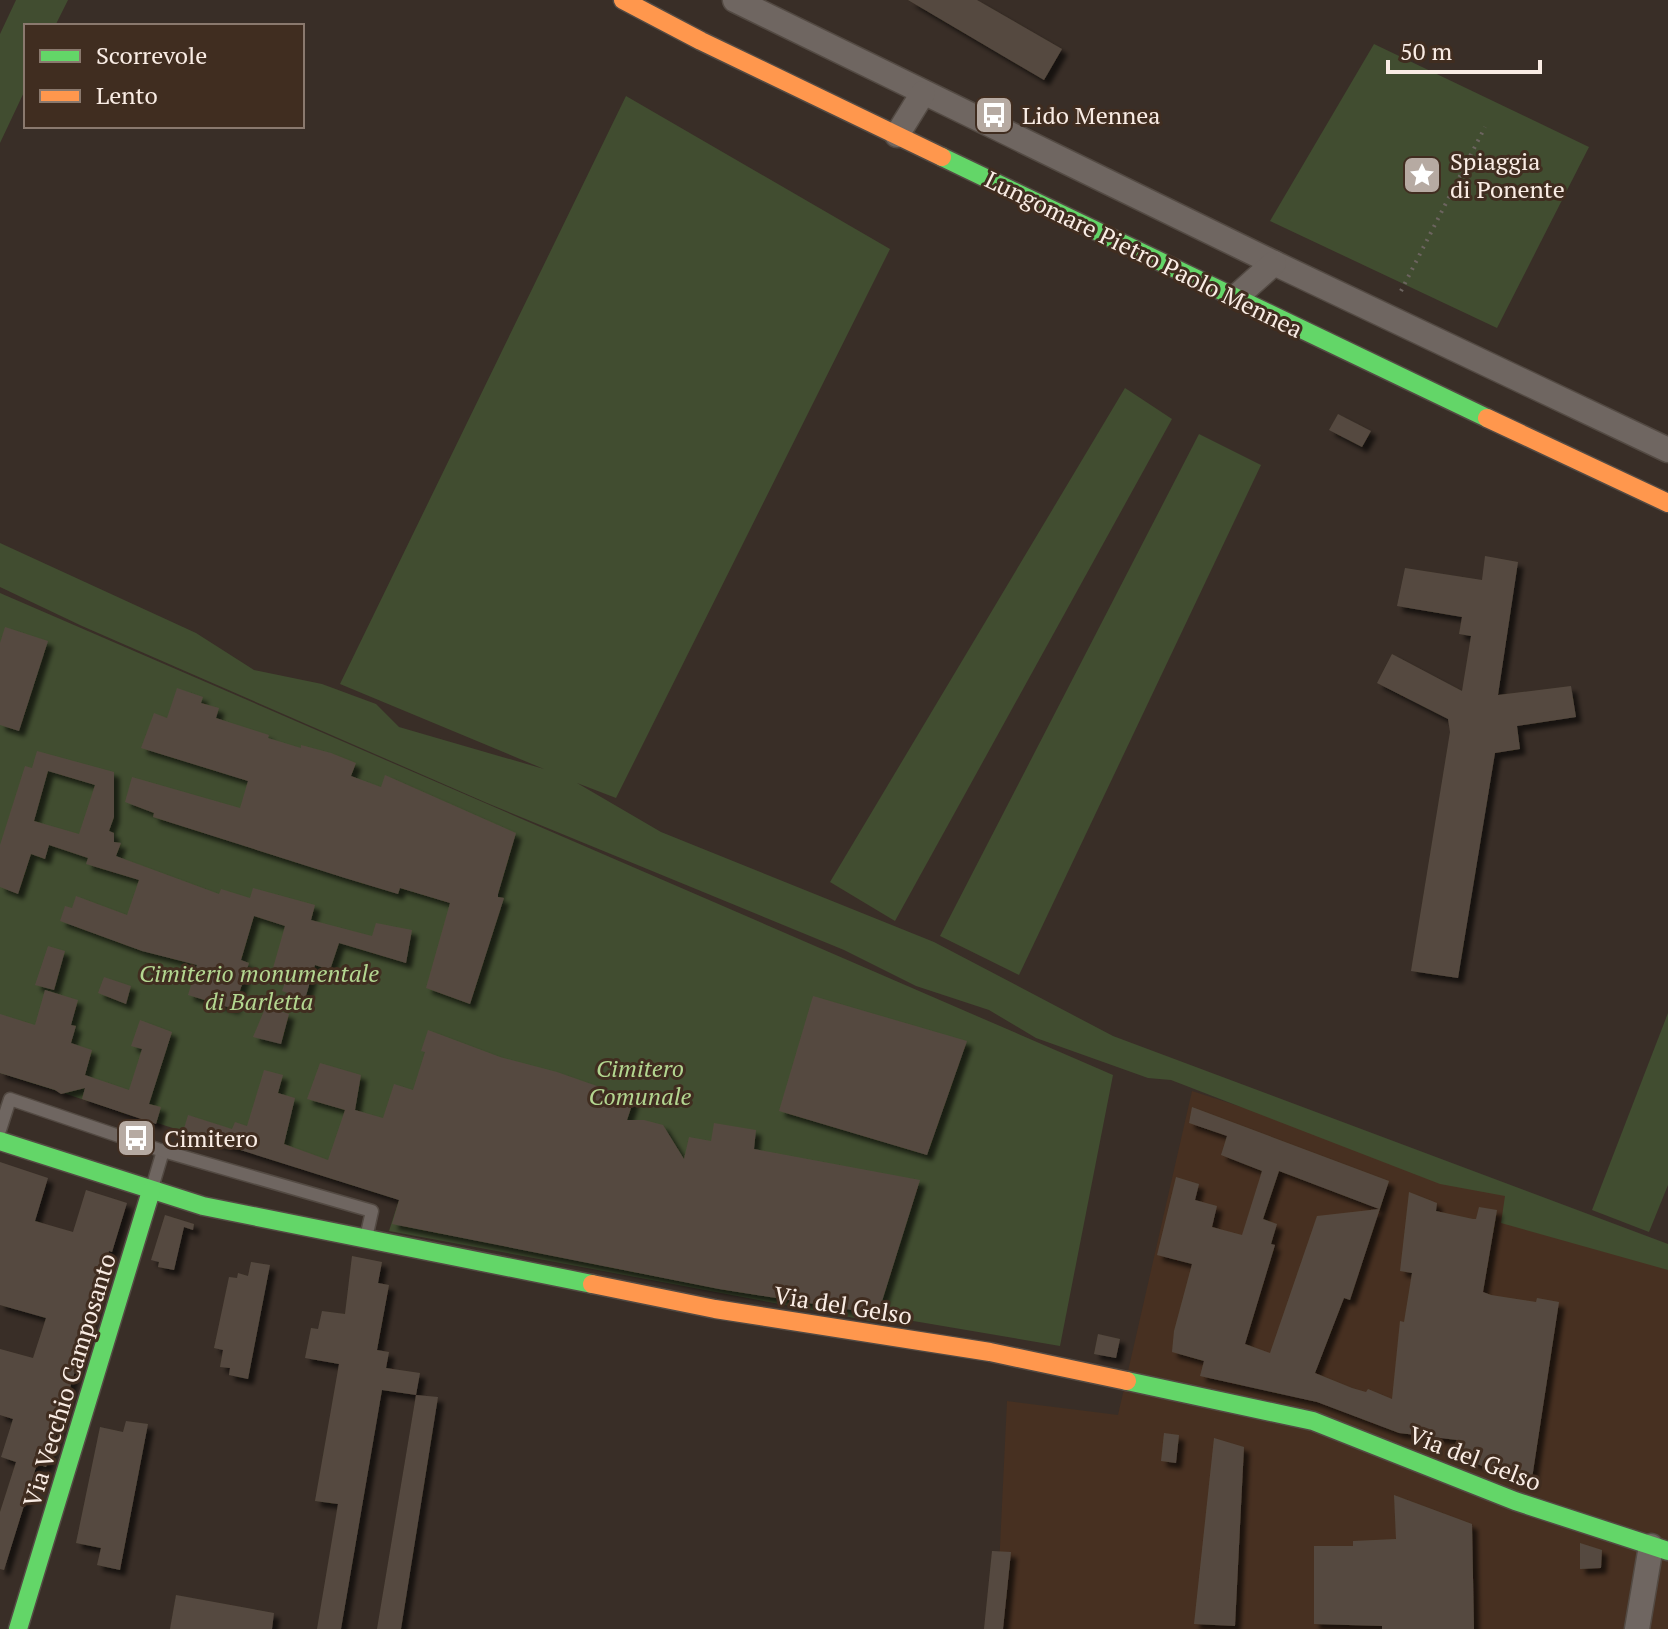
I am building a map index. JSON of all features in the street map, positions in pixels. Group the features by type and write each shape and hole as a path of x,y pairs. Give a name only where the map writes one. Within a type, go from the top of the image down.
{"street":[{"name":"Lungomare Pietro Paolo Mennea","path":"623,0 897,135 1668,503"},
{"name":"Lungomare Pietro Paolo Mennea","path":"735,0 1274,263 1668,450"},
{"path":"897,135 923,93"},
{"path":"1236,297 1274,263"},
{"name":"Via del Gelso","path":"0,1141 203,1206 715,1309 990,1352 1313,1421 1515,1501 1660,1549"},
{"name":"Via Vecchio Camposanto","path":"18,1629 151,1191"},
{"path":"1637,1629 1660,1549"}],"lane":[{"path":"0,1130 10,1099 163,1151 372,1211 366,1240"},
{"path":"151,1191 163,1151"}],"path":[{"path":"1401,291 1485,127"}],"shaded area":[{"path":"1192,1091 1668,1244 1668,1629 996,1629 1007,1401 1118,1415"}],"green space":[{"path":"16,0 68,0 56,24 24,24 24,92 0,143 0,34"},
{"path":"1374,44 1589,147 1497,328 1270,221"},
{"path":"626,96 890,249 616,798 577,783 661,832 934,942 1113,1036 1668,1244 1668,1270 1501,1223 1505,1196 1440,1184 1171,1080 1148,1078 1036,1038 989,1010 916,986 844,950 487,803 82,626 0,587 0,543 196,633 254,670 322,684 376,704 399,727 544,769 340,684"},
{"path":"1125,388 1172,419 895,921 830,882"},
{"path":"1199,434 1261,465 1019,975 940,936"},
{"name":"Cimitero Comunale","path":"0,593 1113,1075 1060,1346 878,1315 876,1322 389,1231 399,1200 0,1073"},
{"path":"1668,1013 1668,1185 1649,1232 1592,1210"}],"building":[{"path":"908,0 977,0 1062,49 1044,80"},
{"path":"1338,414 1371,431 1362,447 1329,430"},
{"path":"1485,556 1518,562 1498,695 1571,686 1576,717 1517,726 1520,749 1495,753 1458,978 1411,971 1450,732 1448,719 1377,683 1392,654 1462,691 1471,636 1459,634 1462,617 1397,606 1405,568 1482,580"},
{"path":"5,627 48,641 19,731 0,725 0,643"},
{"path":"177,688 203,697 201,703 219,708 216,718 269,735 268,738 331,753 356,763 351,776 381,787 385,775 516,833 498,894 498,897 504,898 470,1004 426,988 450,903 400,888 398,894 345,878 153,817 154,813 125,802 132,777 240,808 248,781 141,748 154,713 167,718"},
{"path":"37,751 114,772 114,817 109,831 114,833 114,842 121,843 116,856 219,894 221,889 250,898 253,888 315,905 311,920 372,936 376,923 412,930 406,963 339,943 330,970 315,965 305,999 282,991 286,979 271,975 285,926 254,916 241,960 249,963 234,1009 188,995 197,965 142,951 60,921 65,906 72,908 76,896 127,915 139,880 86,864 88,858 49,845 45,859 31,854 18,894 0,887 0,845 25,766 32,768","holes":["48,771 95,785 79,834 34,821"]},
{"path":"48,946 65,951 54,990 35,985"},
{"path":"104,977 131,986 126,1004 98,993"},
{"path":"45,990 78,1000 71,1025 76,1026 71,1043 92,1050 85,1075 129,1090 142,1049 131,1046 140,1020 172,1032 149,1104 161,1107 156,1124 82,1099 85,1088 61,1094 0,1073 0,1014 35,1025"},
{"path":"813,996 967,1041 927,1155 779,1111"},
{"path":"266,1006 289,1014 281,1044 253,1037"},
{"path":"428,1030 500,1057 557,1072 634,1099 627,1120 663,1125 684,1159 689,1137 711,1141 714,1123 756,1130 754,1149 920,1180 878,1314 719,1289 392,1224 399,1200 183,1132 188,1115 232,1129 235,1122 247,1126 264,1070 283,1075 278,1093 295,1098 284,1144 328,1160 345,1110 307,1099 320,1063 361,1075 355,1110 383,1118 394,1084 413,1090 425,1052 421,1051"},
{"path":"1192,1107 1389,1181 1350,1300 1344,1298 1315,1373 1366,1392 1368,1389 1392,1399 1400,1321 1404,1322 1412,1273 1400,1271 1409,1192 1437,1203 1436,1211 1473,1219 1476,1219 1479,1207 1497,1210 1483,1292 1536,1302 1537,1298 1559,1302 1531,1485 1454,1455 1457,1440 1399,1433 1317,1402 1200,1376 1204,1361 1172,1352 1174,1331 1192,1264 1157,1255 1176,1177 1199,1184 1195,1200 1217,1206 1212,1227 1242,1235 1262,1171 1221,1155 1227,1136 1189,1123","holes":["1279,1171 1379,1209 1317,1216 1270,1353 1245,1344 1275,1245 1271,1244 1277,1224 1263,1219"]},
{"path":"0,1162 48,1178 35,1221 73,1232 86,1190 127,1203 112,1252 109,1251 46,1467 37,1464 4,1570 0,1569 0,1512 16,1462 1,1457 13,1419 0,1415 0,1349 33,1358 46,1318 0,1305"},
{"path":"165,1215 194,1224 193,1230 184,1227 174,1270 158,1267 159,1262 151,1260"},
{"path":"352,1256 382,1262 378,1283 389,1285 377,1350 389,1352 386,1368 420,1373 416,1395 382,1390 341,1629 317,1629 338,1504 315,1501 339,1364 305,1358 311,1328 318,1329 322,1311 345,1314"},
{"path":"251,1262 270,1265 248,1379 229,1375 230,1368 220,1367 223,1350 214,1348 229,1277 237,1278 238,1273 248,1276"},
{"path":"1098,1334 1120,1339 1116,1358 1094,1354"},
{"path":"416,1395 438,1397 401,1629 377,1629"},
{"path":"126,1421 148,1424 120,1570 97,1565 101,1548 76,1543 100,1427 123,1432"},
{"path":"1164,1433 1179,1435 1176,1463 1161,1461"},
{"path":"1214,1438 1244,1447 1235,1626 1194,1624"},
{"path":"1394,1495 1472,1524 1474,1629 1382,1629 1382,1626 1314,1624 1314,1546 1353,1546 1353,1541 1396,1539"},
{"path":"1580,1543 1602,1550 1601,1568 1580,1569"},
{"path":"992,1551 1011,1552 1003,1629 984,1629"},
{"path":"176,1595 274,1613 272,1629 170,1629"}],"traffic: fast":[{"path":"942,157 1487,418"},
{"path":"0,1141 203,1206 592,1284"},
{"path":"18,1629 151,1191"},
{"path":"1127,1381 1313,1421 1515,1501 1668,1551"}],"traffic: slow":[{"path":"623,0 942,157"},
{"path":"1487,418 1668,503"},
{"path":"592,1284 715,1309 990,1352 1127,1381"}],"place":[{"name":"Lido Mennea","path":"994,115"},
{"name":"Spiaggia di Ponente","path":"1422,175"},
{"name":"Cimitero","path":"136,1138"}],"park label":[{"name":"Cimiterio monumentale di Barletta","path":"259,987"}]}
